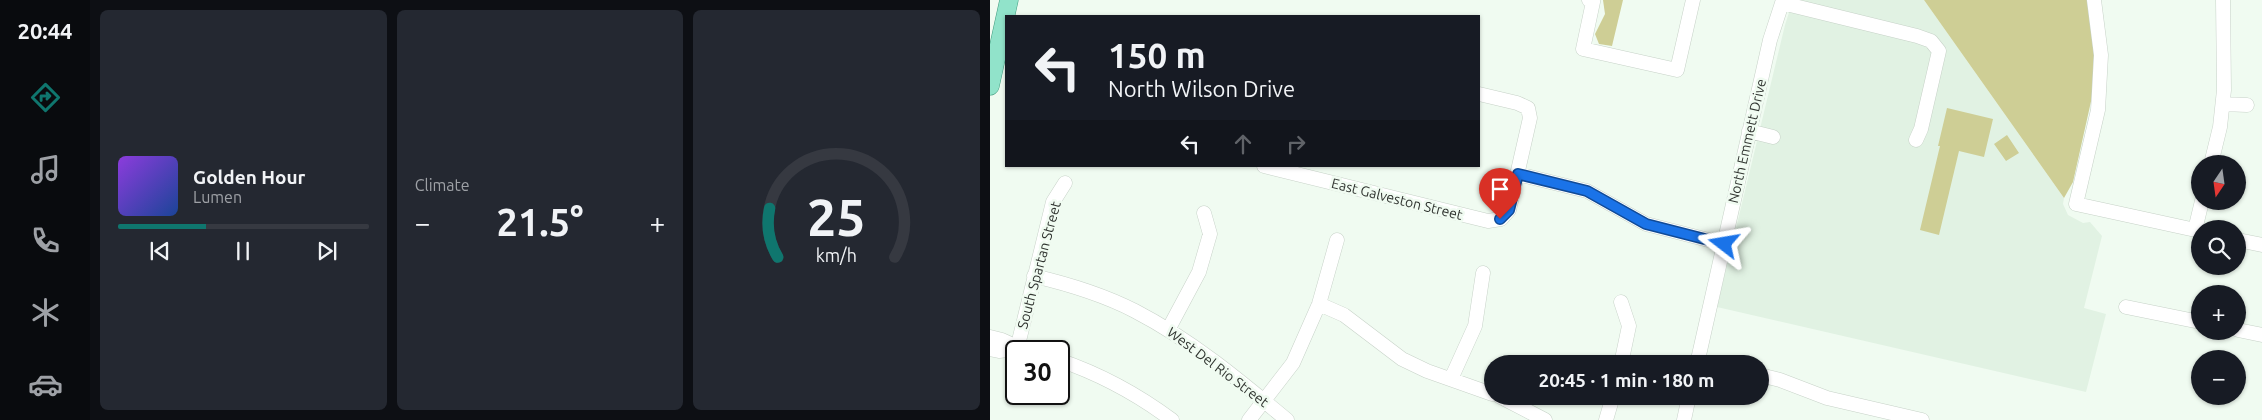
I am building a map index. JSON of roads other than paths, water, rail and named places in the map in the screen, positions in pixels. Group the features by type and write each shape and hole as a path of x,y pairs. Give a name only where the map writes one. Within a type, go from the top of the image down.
{"main road":[{"path":"1005,15 1009,0"},
{"path":"990,86 1005,17"}],"street":[{"path":"1589,0 1593,2 1583,49 1677,70 1693,0"},
{"path":"2094,0 2101,54 2098,110 2076,204 2191,229"},
{"path":"2213,155 2220,127 2222,104 2223,0"},
{"path":"1783,2 1904,32 1930,41 1939,51 1921,129 1916,140"},
{"name":"North Emmett Drive","path":"1702,355 1709,313 1749,131 1770,40 1783,2"},
{"path":"1480,94 1517,103 1528,108 1530,118 1518,174 1587,191 1646,224 1724,244"},
{"path":"2222,104 2247,106"},
{"path":"1749,131 1773,137"},
{"name":"East Galveston Street","path":"1268,167 1488,221 1500,219 1509,210 1518,174"},
{"name":"South Spartan Street","path":"1024,340 1034,276 1053,202 1065,183"},
{"path":"1168,330 1199,272 1210,234 1204,213"},
{"path":"1249,420 1293,363 1319,304 1337,240"},
{"path":"2246,242 2262,245"},
{"path":"1451,379 1475,326 1483,273"},
{"name":"West Del Rio Street","path":"1034,276 1067,284 1134,310 1168,330 1212,360 1287,420"},
{"path":"1621,302 1629,326 1623,355"},
{"path":"1319,304 1344,315 1402,359 1484,391"},
{"path":"2126,307 2191,320"},
{"path":"2246,332 2262,335"},
{"path":"990,337 1005,342"},
{"path":"990,349 1005,351"},
{"path":"1070,364 1100,376 1129,391 1172,420"},
{"path":"1769,377 1827,398 1922,420"},
{"path":"1516,405 1545,420"},
{"path":"1606,420 1610,405"},
{"path":"1684,420 1687,405"}]}
